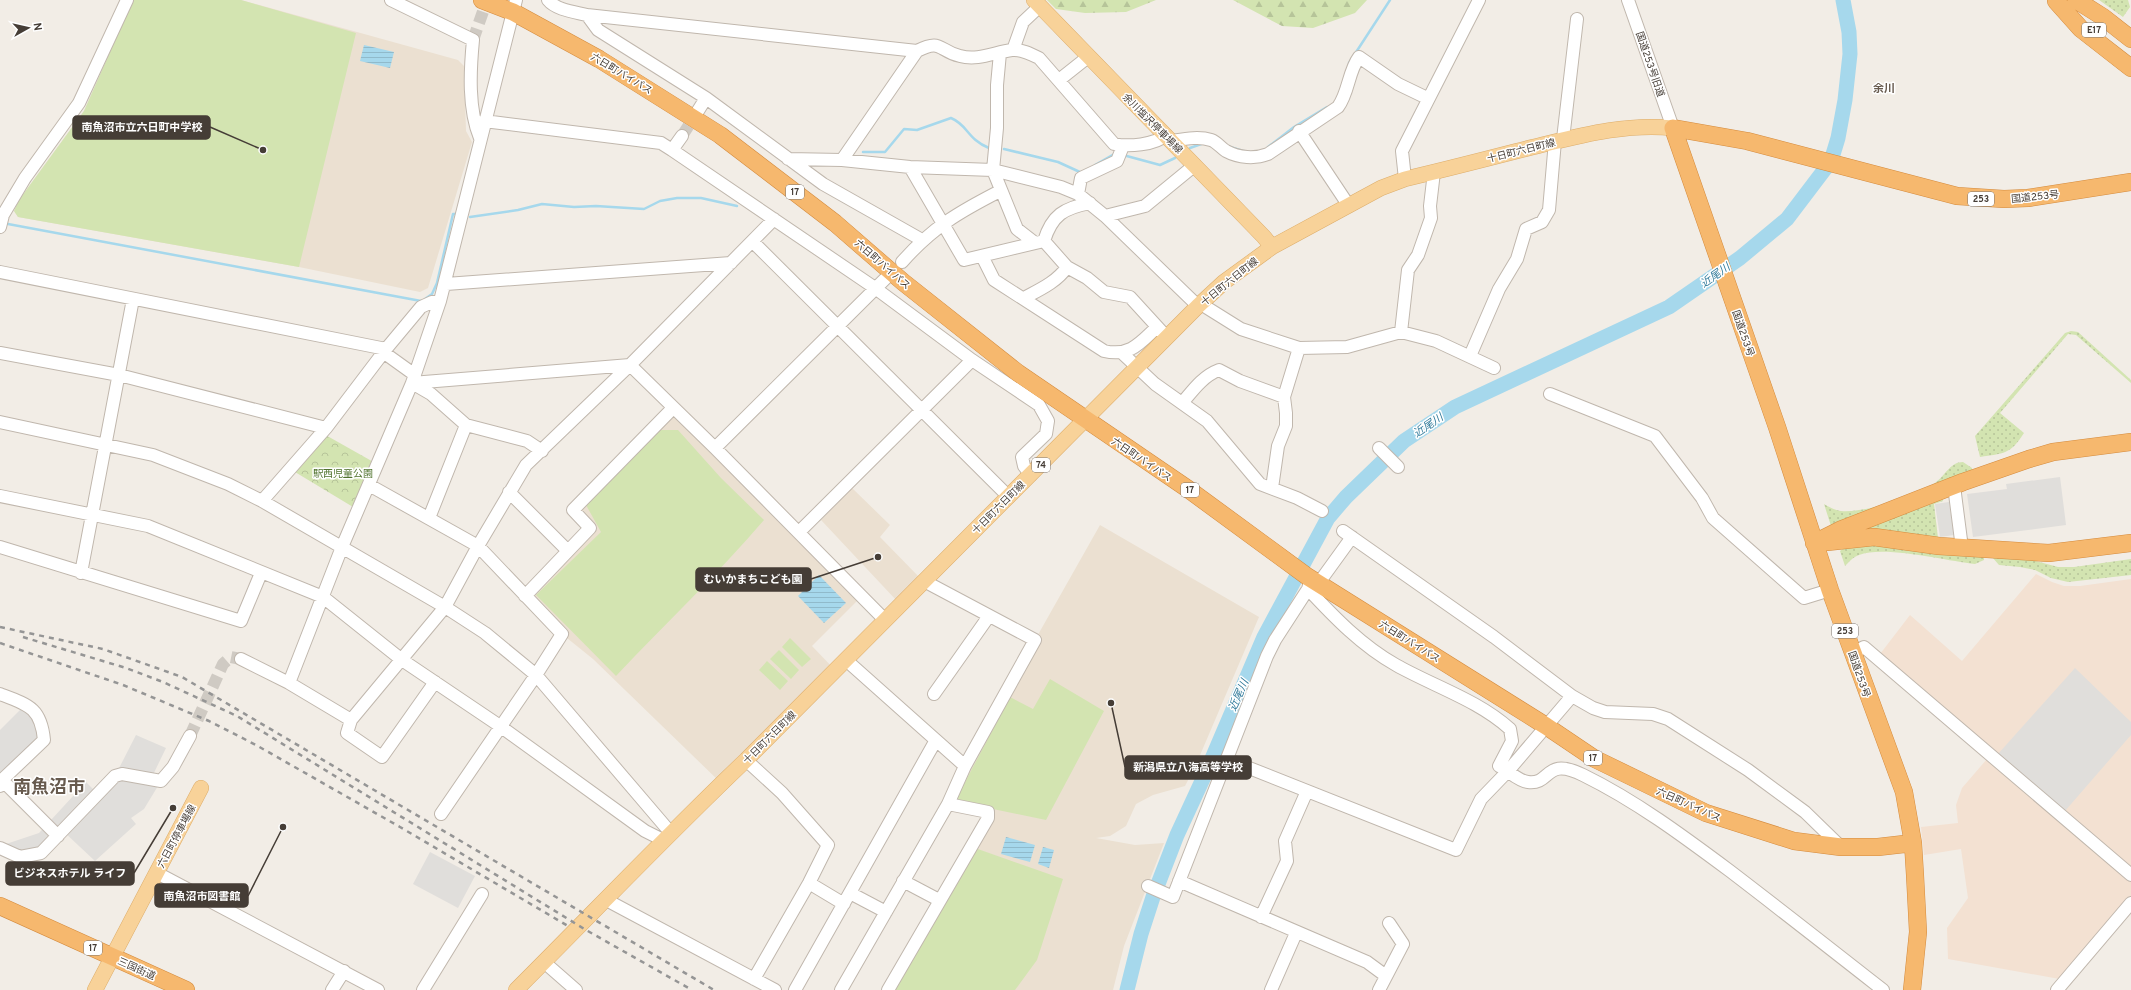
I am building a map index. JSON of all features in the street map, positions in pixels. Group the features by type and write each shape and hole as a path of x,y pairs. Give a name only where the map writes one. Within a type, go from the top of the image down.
{"highway":[{"name":"六日町バイパス","path":"482,0 514,6 720,136 835,223 903,282 1018,373 1200,497 1291,565 1311,582 1546,726 1595,759 1706,813 1794,842 1840,847 1878,847 1913,843"},
{"name":"E17","path":"2076,0 2103,17 2131,39"},
{"name":"E17","path":"2055,1 2131,58"},
{"path":"2055,1 2082,29 2131,68"},
{"name":"国道253号","path":"1912,990 1918,932 1913,843 1904,792 1870,704 1830,590 1673,128 1746,141 1933,191 1981,199 2028,198 2131,182"},
{"path":"1814,543 1840,530 1954,486 2053,452 2131,442"},
{"path":"1814,543 1874,537 1962,548 2049,553 2131,543"},
{"name":"三国街道","path":"0,906 186,990"}],"main road":[{"name":"余川塩沢停車場線","path":"1037,3 1195,165 1272,247"},
{"name":"十日町六日町線","path":"516,990 609,897 667,836 746,760 1085,420 1168,339 1199,305 1224,282 1272,247 1380,188 1405,178 1434,172 1589,132 1653,126 1673,128"},
{"name":"六日町停車場線","path":"95,990 201,788"}],"street":[{"path":"0,227 3,215 25,178 78,103 127,0"},
{"path":"391,0 473,40 471,59 472,89 475,125 480,138"},
{"path":"548,0 551,4 587,15 917,51"},
{"path":"1405,178 1402,152 1427,98 1478,0"},
{"name":"国道253号旧道","path":"1628,0 1673,128"},
{"path":"1013,50 1024,22 1037,3"},
{"path":"289,683 342,547 413,379 446,284 484,121 514,6"},
{"path":"587,15 598,30 706,98 823,184 922,240"},
{"path":"1470,356 1499,289 1517,258 1526,229 1542,222 1549,210 1577,19"},
{"path":"842,160 917,51 929,45 938,45 948,52 960,56 976,58 1013,50 1028,53 1039,58 1060,80 1114,144 1123,146 1168,138 1201,138 1213,140 1227,151 1246,157 1258,158 1268,154 1299,131 1338,106 1344,98 1354,64 1359,57 1398,84 1427,98"},
{"path":"1000,53 997,128 993,170 1017,229 1040,242 1067,267 1087,278 1104,292 1130,298 1168,339"},
{"path":"1060,80 1088,57"},
{"path":"696,114 706,98"},
{"path":"484,121 661,143 672,150 875,288 972,360 1039,405 1048,421 1046,434 1022,457 1024,466 1031,475"},
{"path":"1299,131 1349,206"},
{"path":"672,150 682,136"},
{"path":"1078,194 1081,178 1117,161 1123,146"},
{"path":"788,159 842,160 910,167 993,170 1025,177 1078,194 1105,216 1199,305 1241,329 1299,348 1348,347 1401,332 1436,341 1494,368"},
{"path":"1105,216 1145,206 1195,165"},
{"path":"910,167 964,260 1040,242 1060,214 1070,206 1090,203"},
{"path":"1401,332 1408,270 1418,255 1431,218 1430,206 1434,172"},
{"path":"902,262 922,240 942,224 1000,190"},
{"path":"435,682 382,757 347,733 351,720 445,607 478,546 526,465 630,365 774,219"},
{"path":"753,242 1009,497"},
{"path":"982,256 994,280 1104,351 1114,354 1122,353 1135,348 1157,326"},
{"path":"446,284 731,263"},
{"path":"1024,298 1050,283 1067,267"},
{"path":"0,272 384,350 413,379 466,425 527,442 542,451"},
{"path":"715,448 886,278"},
{"path":"81,573 133,299"},
{"path":"262,501 326,428 384,350 421,307 432,302 440,301"},
{"path":"1272,488 1278,446 1286,426 1284,397 1299,348"},
{"path":"0,353 119,375 326,428"},
{"path":"1122,353 1155,384 1183,402 1207,421 1260,484 1322,511"},
{"path":"798,532 972,360"},
{"path":"413,379 630,365 715,448 885,620"},
{"path":"1183,402 1197,385 1219,370 1240,381 1284,397"},
{"path":"1550,394 1655,436 1702,498 1713,518 1804,598 1830,590"},
{"path":"525,596 590,528 573,510 673,408"},
{"path":"0,422 153,455 192,469 262,501 445,607 485,633 536,675 667,836"},
{"path":"429,518 466,425"},
{"path":"1379,448 1398,467"},
{"path":"369,485 478,546 562,634 536,675 441,814"},
{"path":"1954,486 1962,548"},
{"path":"509,492 568,551"},
{"path":"0,496 93,513 148,526 323,597 402,660 500,726 645,831 667,836"},
{"path":"1149,887 1173,897 1213,798 1223,765 1267,656 1275,640 1311,582 1348,534 1494,637 1572,696 1593,708 1604,712 1653,714 1668,719 1748,770 1805,812 1840,847"},
{"path":"0,547 241,621 262,573"},
{"path":"841,990 948,804 965,766 1035,640 924,581"},
{"path":"1311,582 1351,632 1374,651 1395,664 1458,696 1506,725 1510,729 1512,741 1499,766 1527,782 1540,780 1551,770 1564,768 1582,774 1630,799 1704,852 1883,990"},
{"path":"934,694 989,616"},
{"path":"1853,653 1864,647 2131,875"},
{"path":"241,659 289,683 351,720"},
{"path":"846,660 965,766"},
{"path":"0,694 34,710 42,724 44,740 1,783 58,836"},
{"path":"1234,762 1456,850 1481,799 1508,771 1572,696"},
{"path":"0,848 20,857 32,856 41,853 115,776 122,774 161,780 173,767 190,736"},
{"path":"795,990 936,740"},
{"path":"746,760 782,793 828,846 809,884 754,979"},
{"path":"1261,917 1287,861 1285,841 1307,791"},
{"path":"888,990 988,818 988,812 948,804"},
{"path":"157,873 378,990"},
{"path":"904,881 939,900"},
{"path":"1180,881 1296,933 1367,962 1386,976"},
{"path":"809,884 844,904"},
{"path":"850,893 886,912"},
{"path":"423,990 482,894"},
{"path":"609,897 612,903 774,990"},
{"path":"2056,990 2131,903"},
{"path":"1378,990 1403,944 1390,923"},
{"path":"1271,990 1296,933"},
{"path":"544,962 576,990"},
{"path":"332,990 344,971"}],"shaded area":[{"path":"133,0 241,0 458,60 464,66 466,131 472,142 428,288 420,292 299,267 18,217 14,211 19,200 84,111"},
{"path":"673,408 861,597 812,646 836,671 721,783 593,659 562,634 525,596 590,528 573,510"},
{"path":"2060,477 2066,525 1973,537 1967,494 2007,489 2006,484"},
{"path":"852,488 890,525 880,537 920,578 897,601 821,520"},
{"path":"1949,502 1954,535 1940,537 1935,504"},
{"path":"1100,525 1259,617 1195,767 1185,786 1153,795 1136,804 1126,826 1110,836 1096,838 1135,845 1164,843 1124,946 1113,990 888,990 988,818 948,804 1035,640"},
{"path":"2036,574 2064,586 2080,586 2131,579 2131,903 2065,980 1948,959 1947,928 1968,898 1961,849 1924,855 1921,827 1958,823 1956,805 1962,788 1987,759 1877,658 1910,615 1962,661"},
{"path":"2075,668 2131,722 2131,735 2065,811 1998,754"},
{"path":"25,705 44,740 0,786 0,730"},
{"path":"136,735 166,748 151,779 161,781 144,809 131,818 136,824 95,861 63,831 32,856 0,846 39,833 86,782 97,793 115,776"},
{"path":"430,852 475,876 458,908 413,884"}],"green space":[{"path":"133,0 241,0 356,33 299,267 18,217 14,211 19,200 84,111"},
{"path":"1047,0 1156,0 1126,12 1085,13 1056,9"},
{"path":"1233,0 1367,0 1355,13 1313,28 1282,26"},
{"path":"2099,0 2128,0 2130,7 2123,17"},
{"path":"2071,331 2078,332 2131,380 2131,383 2076,335 2068,334 2000,413 2024,433 2019,440 2006,452 1980,457 1975,436 2065,333"},
{"path":"656,430 678,430 721,478 764,520 710,579 616,676 536,595 601,532 586,505"},
{"name":"駅西児童公園","path":"322,433 377,464 358,510 290,469"},
{"path":"1963,462 1972,468 1972,473 1905,498 1935,483 1955,464"},
{"path":"1942,496 1943,501 1934,504 1938,538 1843,535"},
{"path":"1902,499 1831,526 1824,504 1838,511 1863,509"},
{"path":"1865,543 1984,556 1984,560 1975,564 1899,553 1870,552 1853,558 1845,566 1840,551 1845,547"},
{"path":"1992,557 2025,558 2058,567 2074,567 2131,559 2131,575 2068,582 2051,578 2035,570 1999,565"},
{"path":"790,638 811,659 802,667 782,647"},
{"path":"779,650 799,670 791,679 770,659"},
{"path":"767,661 788,681 780,690 759,670"},
{"path":"1050,679 1104,711 1046,820 955,801 1010,697 1033,709"},
{"path":"975,848 1063,879 1037,960 1015,990 895,990"}],"water":[{"path":"364,45 394,52 390,68 360,61"},
{"path":"819,575 846,603 824,623 798,596"},
{"path":"1006,837 1035,845 1030,862 1001,854"},
{"path":"1043,847 1054,850 1049,868 1038,864"}],"waterway":[{"path":"1349,63 1390,0"},
{"name":"近尾川","path":"1127,990 1141,934 1153,897 1177,835 1208,768 1264,637 1328,518 1346,497 1404,441 1455,407 1669,307 1740,258 1787,219 1831,161 1838,138 1845,100 1850,54 1849,32 1843,0"},
{"path":"1268,147 1294,127 1327,107"},
{"path":"863,152 885,152 904,129 917,130 951,118 961,124 976,140 989,148"},
{"path":"1190,148 1204,143"},
{"path":"1227,146 1243,151"},
{"path":"1004,149 1058,162 1082,173"},
{"path":"1095,165 1116,153"},
{"path":"1123,155 1160,165 1175,158"},
{"path":"470,217 518,210 542,204 574,207 596,206 644,209 660,201 677,198 701,198 737,206"},
{"path":"425,299 432,294 437,283 453,214 455,214"},
{"path":"8,224 421,301"}],"tunnel":[{"path":"473,40 487,0"},
{"path":"682,136 696,114"},
{"path":"190,736 223,664 231,657 241,659"}],"railway":[{"path":"0,627 103,649 182,677 714,990"},
{"path":"23,637 126,668 163,682 237,716 586,930 692,990"},
{"path":"0,643 123,685 209,721 256,745 400,827 568,926"}],"place":[{"name":"南魚沼市立六日町中学校","path":"263,150"},
{"name":"むいかまちこども園","path":"878,557"},
{"name":"新潟県立八海高等学校","path":"1111,703"},
{"name":"ビジネスホテル ライフ","path":"173,808"},
{"name":"南魚沼市図書館","path":"283,827"}],"district":[{"name":"余川","path":"1884,88"},
{"name":"南魚沼市","path":"49,787"}]}
